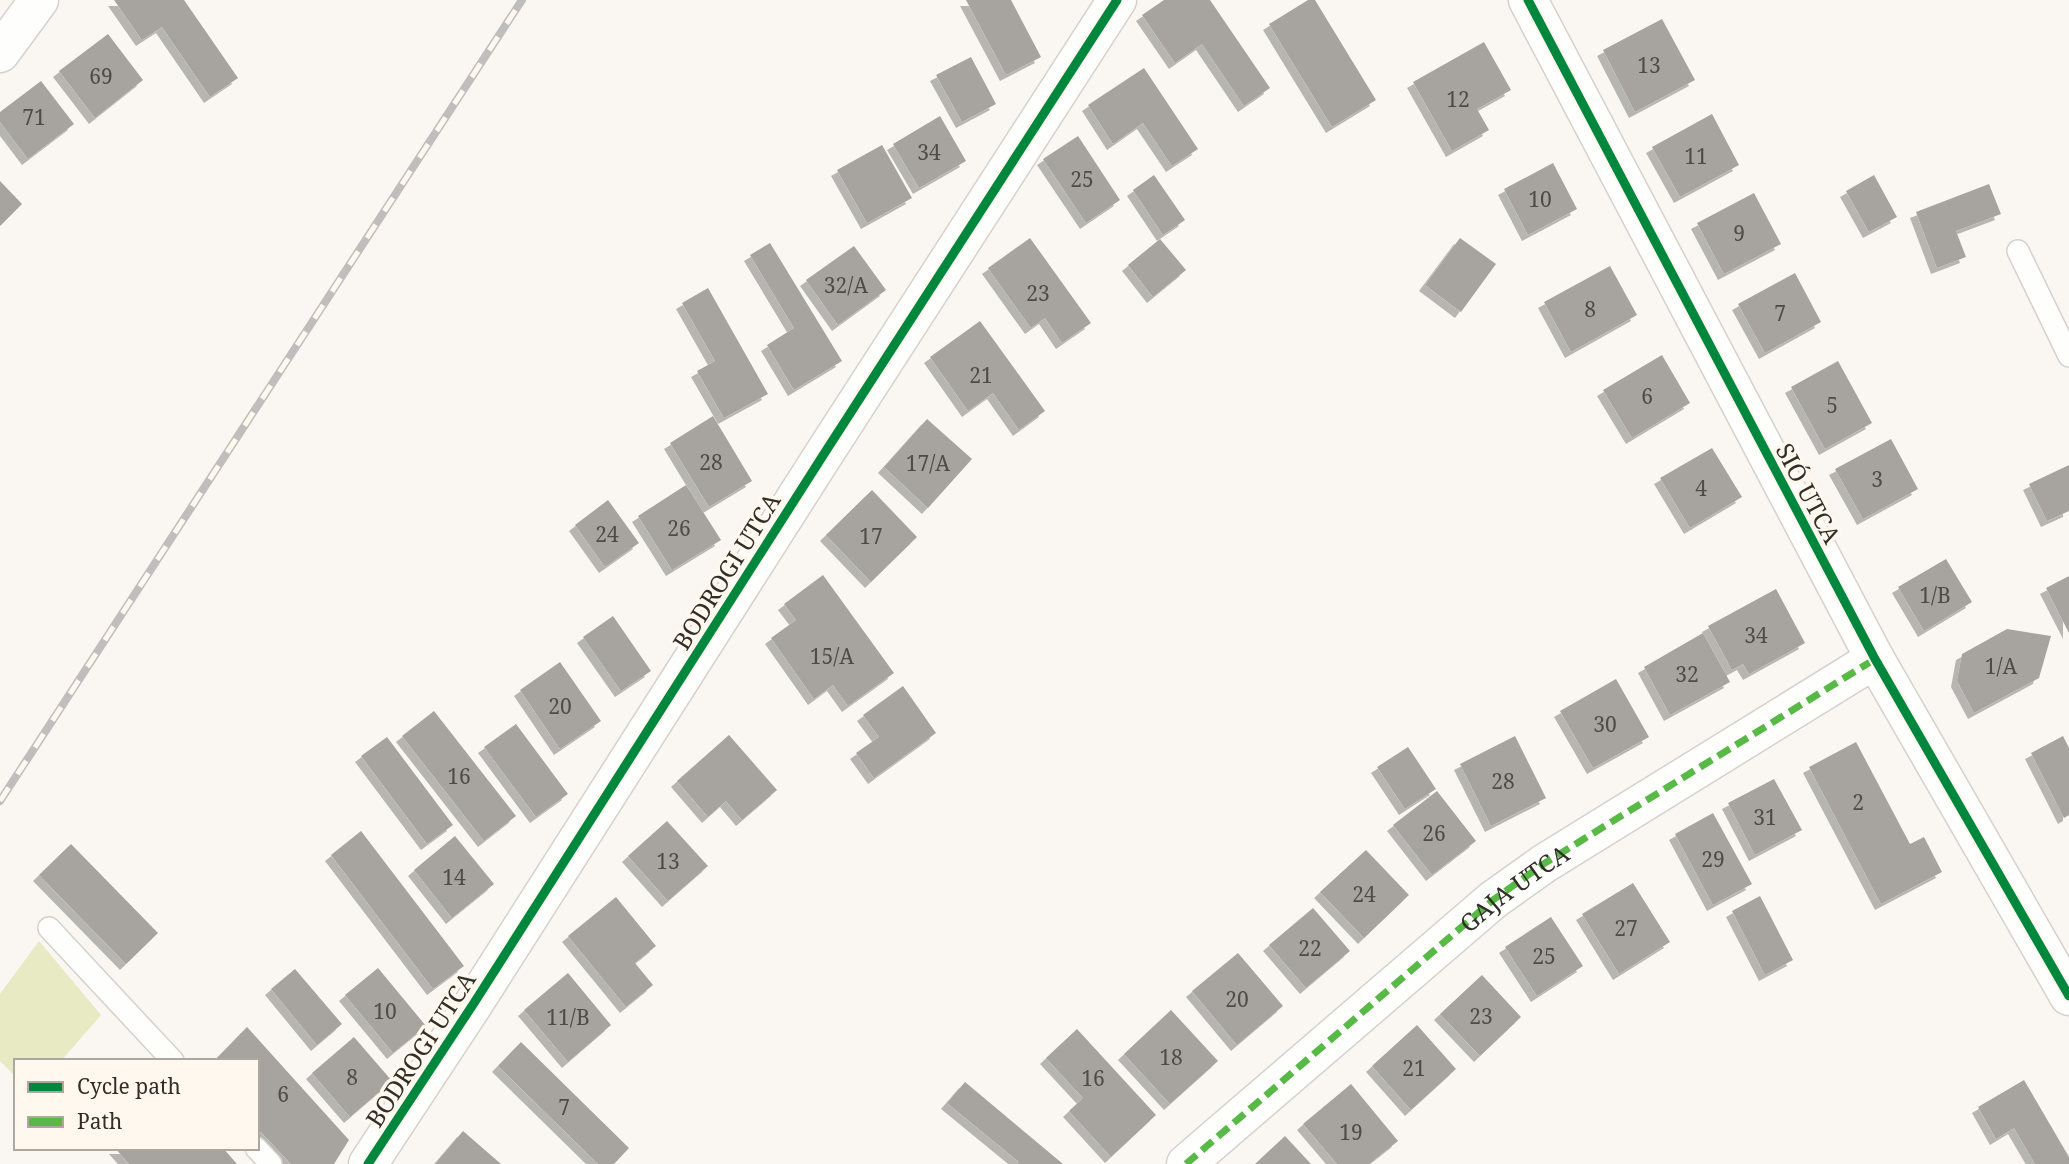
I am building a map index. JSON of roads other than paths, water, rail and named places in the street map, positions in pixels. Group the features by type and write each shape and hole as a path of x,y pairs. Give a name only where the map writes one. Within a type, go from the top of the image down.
{"street":[{"path":"0,53 39,0"},
{"name":"BODROGI UTCA","path":"368,1164 1117,0"},
{"name":"SIÓ UTCA","path":"1528,0 1875,659 2069,996"},
{"name":"GAJA UTCA","path":"1186,1164 1493,900 1545,863 1875,659"}],"lane":[{"path":"2018,251 2069,356"},
{"path":"49,928 171,1059"},
{"path":"258,1150 271,1164"}],"railway":[{"path":"0,801 522,0"}]}
